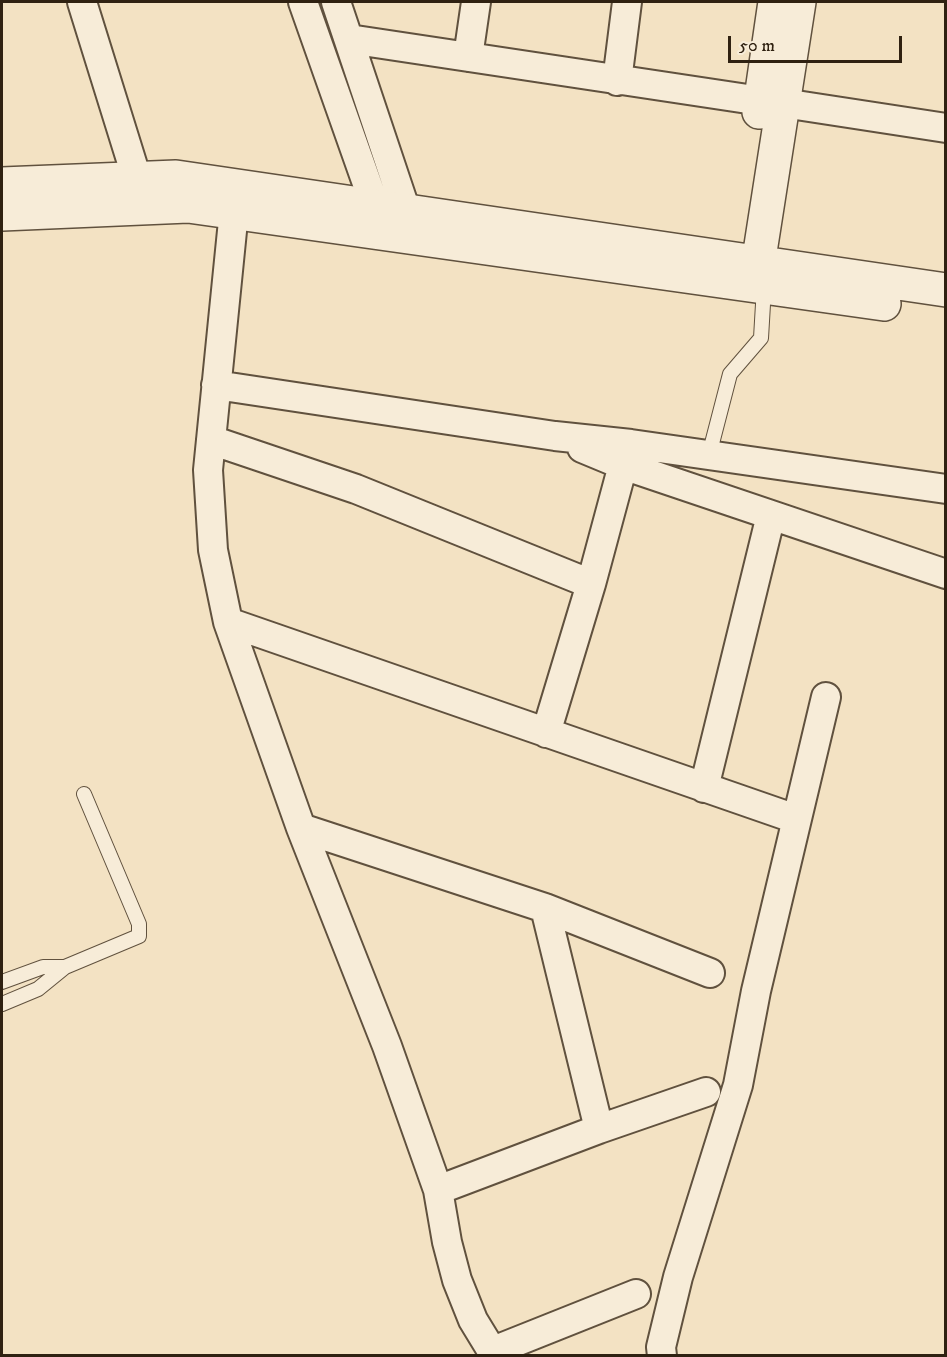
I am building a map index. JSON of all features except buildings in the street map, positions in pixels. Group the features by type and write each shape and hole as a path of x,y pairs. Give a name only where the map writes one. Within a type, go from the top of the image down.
{"street":[{"path":"82,2 137,179"},
{"path":"303,2 391,209"},
{"path":"336,2 349,39 391,209"},
{"path":"468,57 476,2"},
{"path":"617,81 627,2"},
{"path":"750,276 772,102 775,2"},
{"path":"772,102 799,2"},
{"path":"349,39 617,81 945,128"},
{"path":"2,184 176,177 235,199 750,276 945,290"},
{"path":"235,199 208,470 213,550 228,622 301,828 387,1046 438,1190 457,1280 473,1320 494,1354 636,1294"},
{"path":"2,214 188,206 235,199 391,209 945,313"},
{"path":"216,385 555,436 627,455 771,515 945,574"},
{"path":"211,440 356,489 591,584"},
{"path":"627,455 709,455 945,489"},
{"path":"546,733 627,455"},
{"path":"704,788 771,515"},
{"path":"228,622 796,819"},
{"path":"662,1356 661,1347 678,1277 738,1084 756,991 826,697"},
{"path":"301,828 545,908 710,973"},
{"path":"545,908 598,1129"},
{"path":"438,1190 598,1129 706,1092"}],"lane":[{"path":"709,455 730,374 761,338 750,276"},
{"path":"2,1004 38,989 65,968 139,936 139,924 84,794"},
{"path":"2,982 43,968 65,968"}]}
